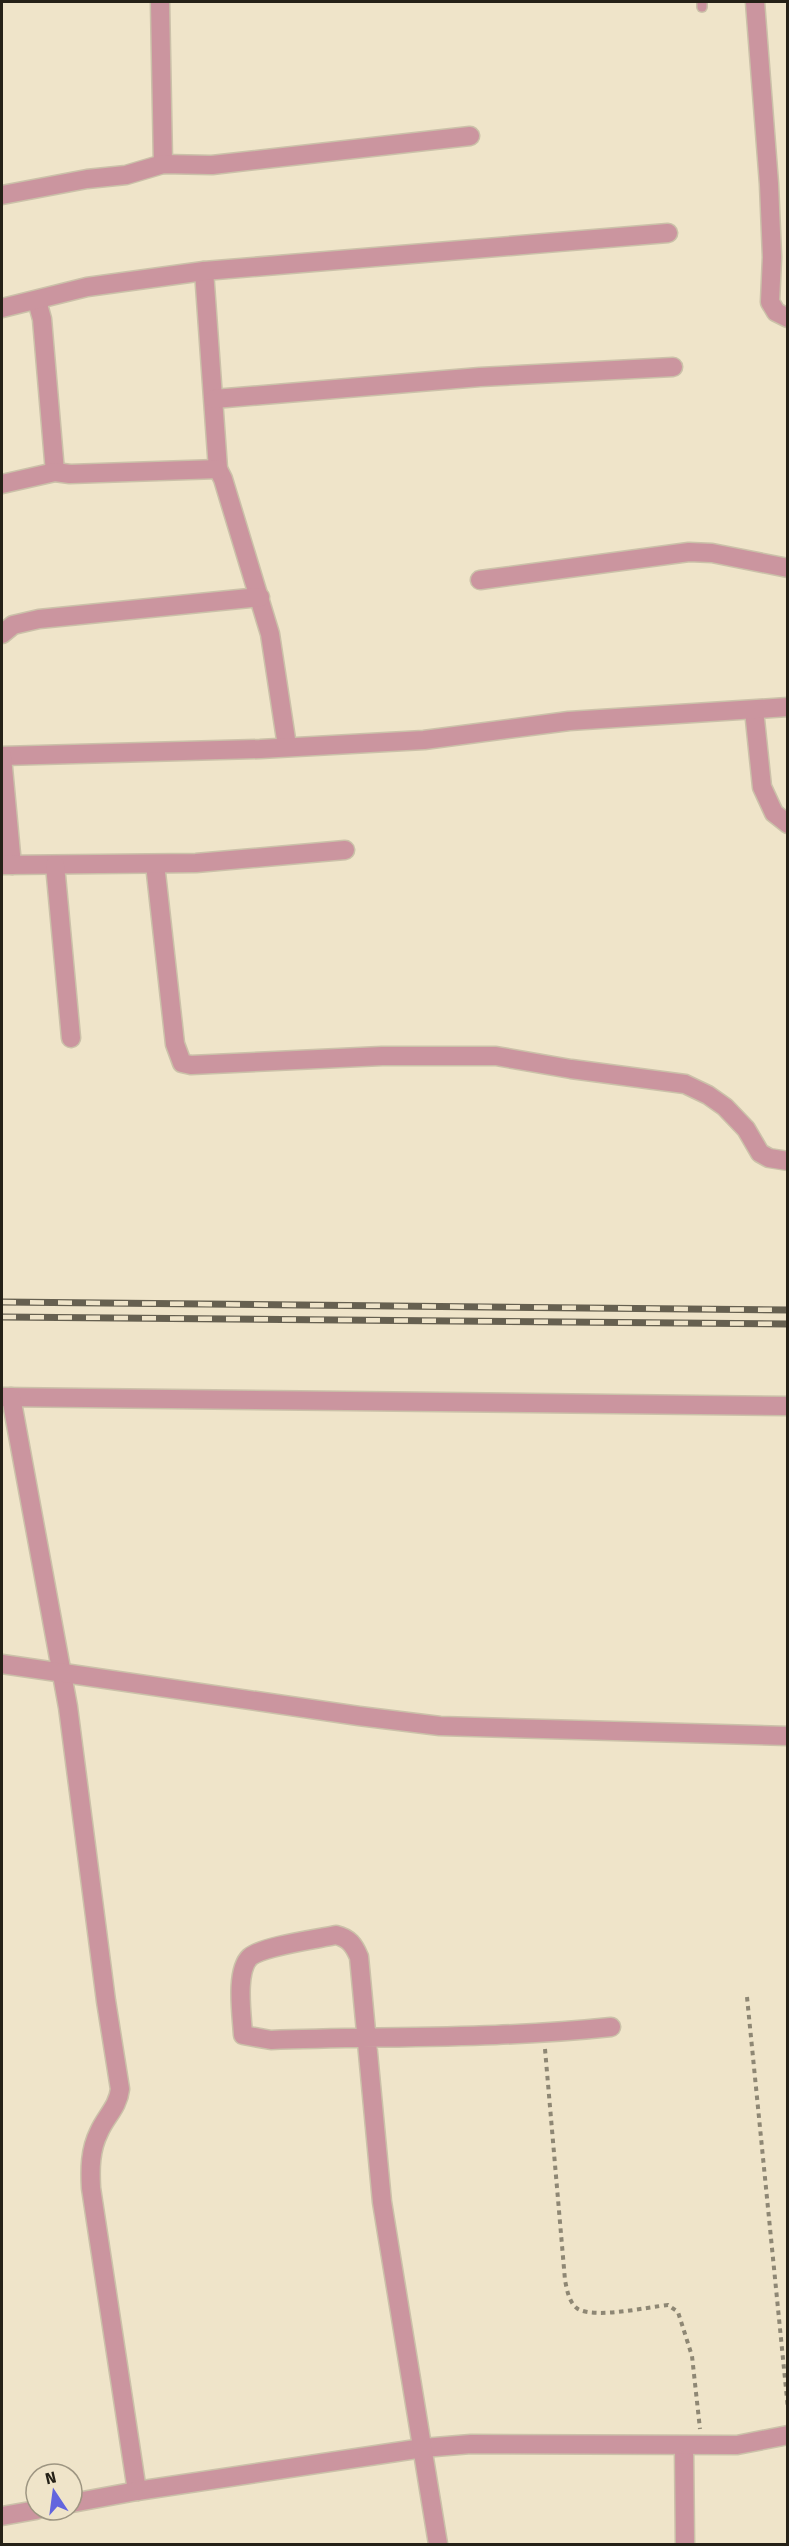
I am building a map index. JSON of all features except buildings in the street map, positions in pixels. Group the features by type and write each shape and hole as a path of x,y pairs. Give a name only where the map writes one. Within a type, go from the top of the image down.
{"street":[{"path":"160,2 163,164"},
{"path":"755,2 769,184 772,257 770,302 776,312 788,318"},
{"path":"2,195 87,179 126,175 163,164 212,165 470,136"},
{"path":"2,308 87,287 204,271 668,233"},
{"path":"204,271 218,469 270,634 288,746"},
{"path":"37,301 42,319 55,472"},
{"path":"214,399 470,377 673,367"},
{"path":"2,484 55,472 70,474 218,469"},
{"path":"480,580 688,552 712,553 788,568"},
{"path":"2,634 13,625 39,619 260,597"},
{"path":"345,850 247,860 155,864 7,865 2,756 424,740 569,721 788,707"},
{"path":"754,710 762,787 774,813 788,824"},
{"path":"155,864 175,1044 182,1062 191,1065 382,1056 496,1056 571,1069 685,1084 708,1095 725,1107 746,1129 760,1153 769,1158 788,1161"},
{"path":"55,865 71,1038"},
{"path":"137,2491 91,2188 91,2159 94,2146 99,2131 118,2103 120,2090 68,1707 6,1397 788,1406"},
{"path":"2,1664 440,1726 788,1736"},
{"path":"438,2544 383,2210 368,2037 359,1957 354,1945 345,1937 336,1935 262,1951 249,1958 243,1971 240,1988 243,2035 272,2040 368,2037 544,2033 611,2027"},
{"path":"84,2501 423,2448 471,2444 737,2445 788,2435"},
{"path":"685,2544 692,2446"},
{"path":"2,2516 24,2512"}],"path":[{"path":"747,1998 788,2409"},
{"path":"544,2033 565,2280 569,2297 578,2308 591,2313 668,2305 678,2312 692,2356 692,2446"}],"railway":[{"path":"2,1302 788,1310"},
{"path":"2,1317 788,1324"}]}
